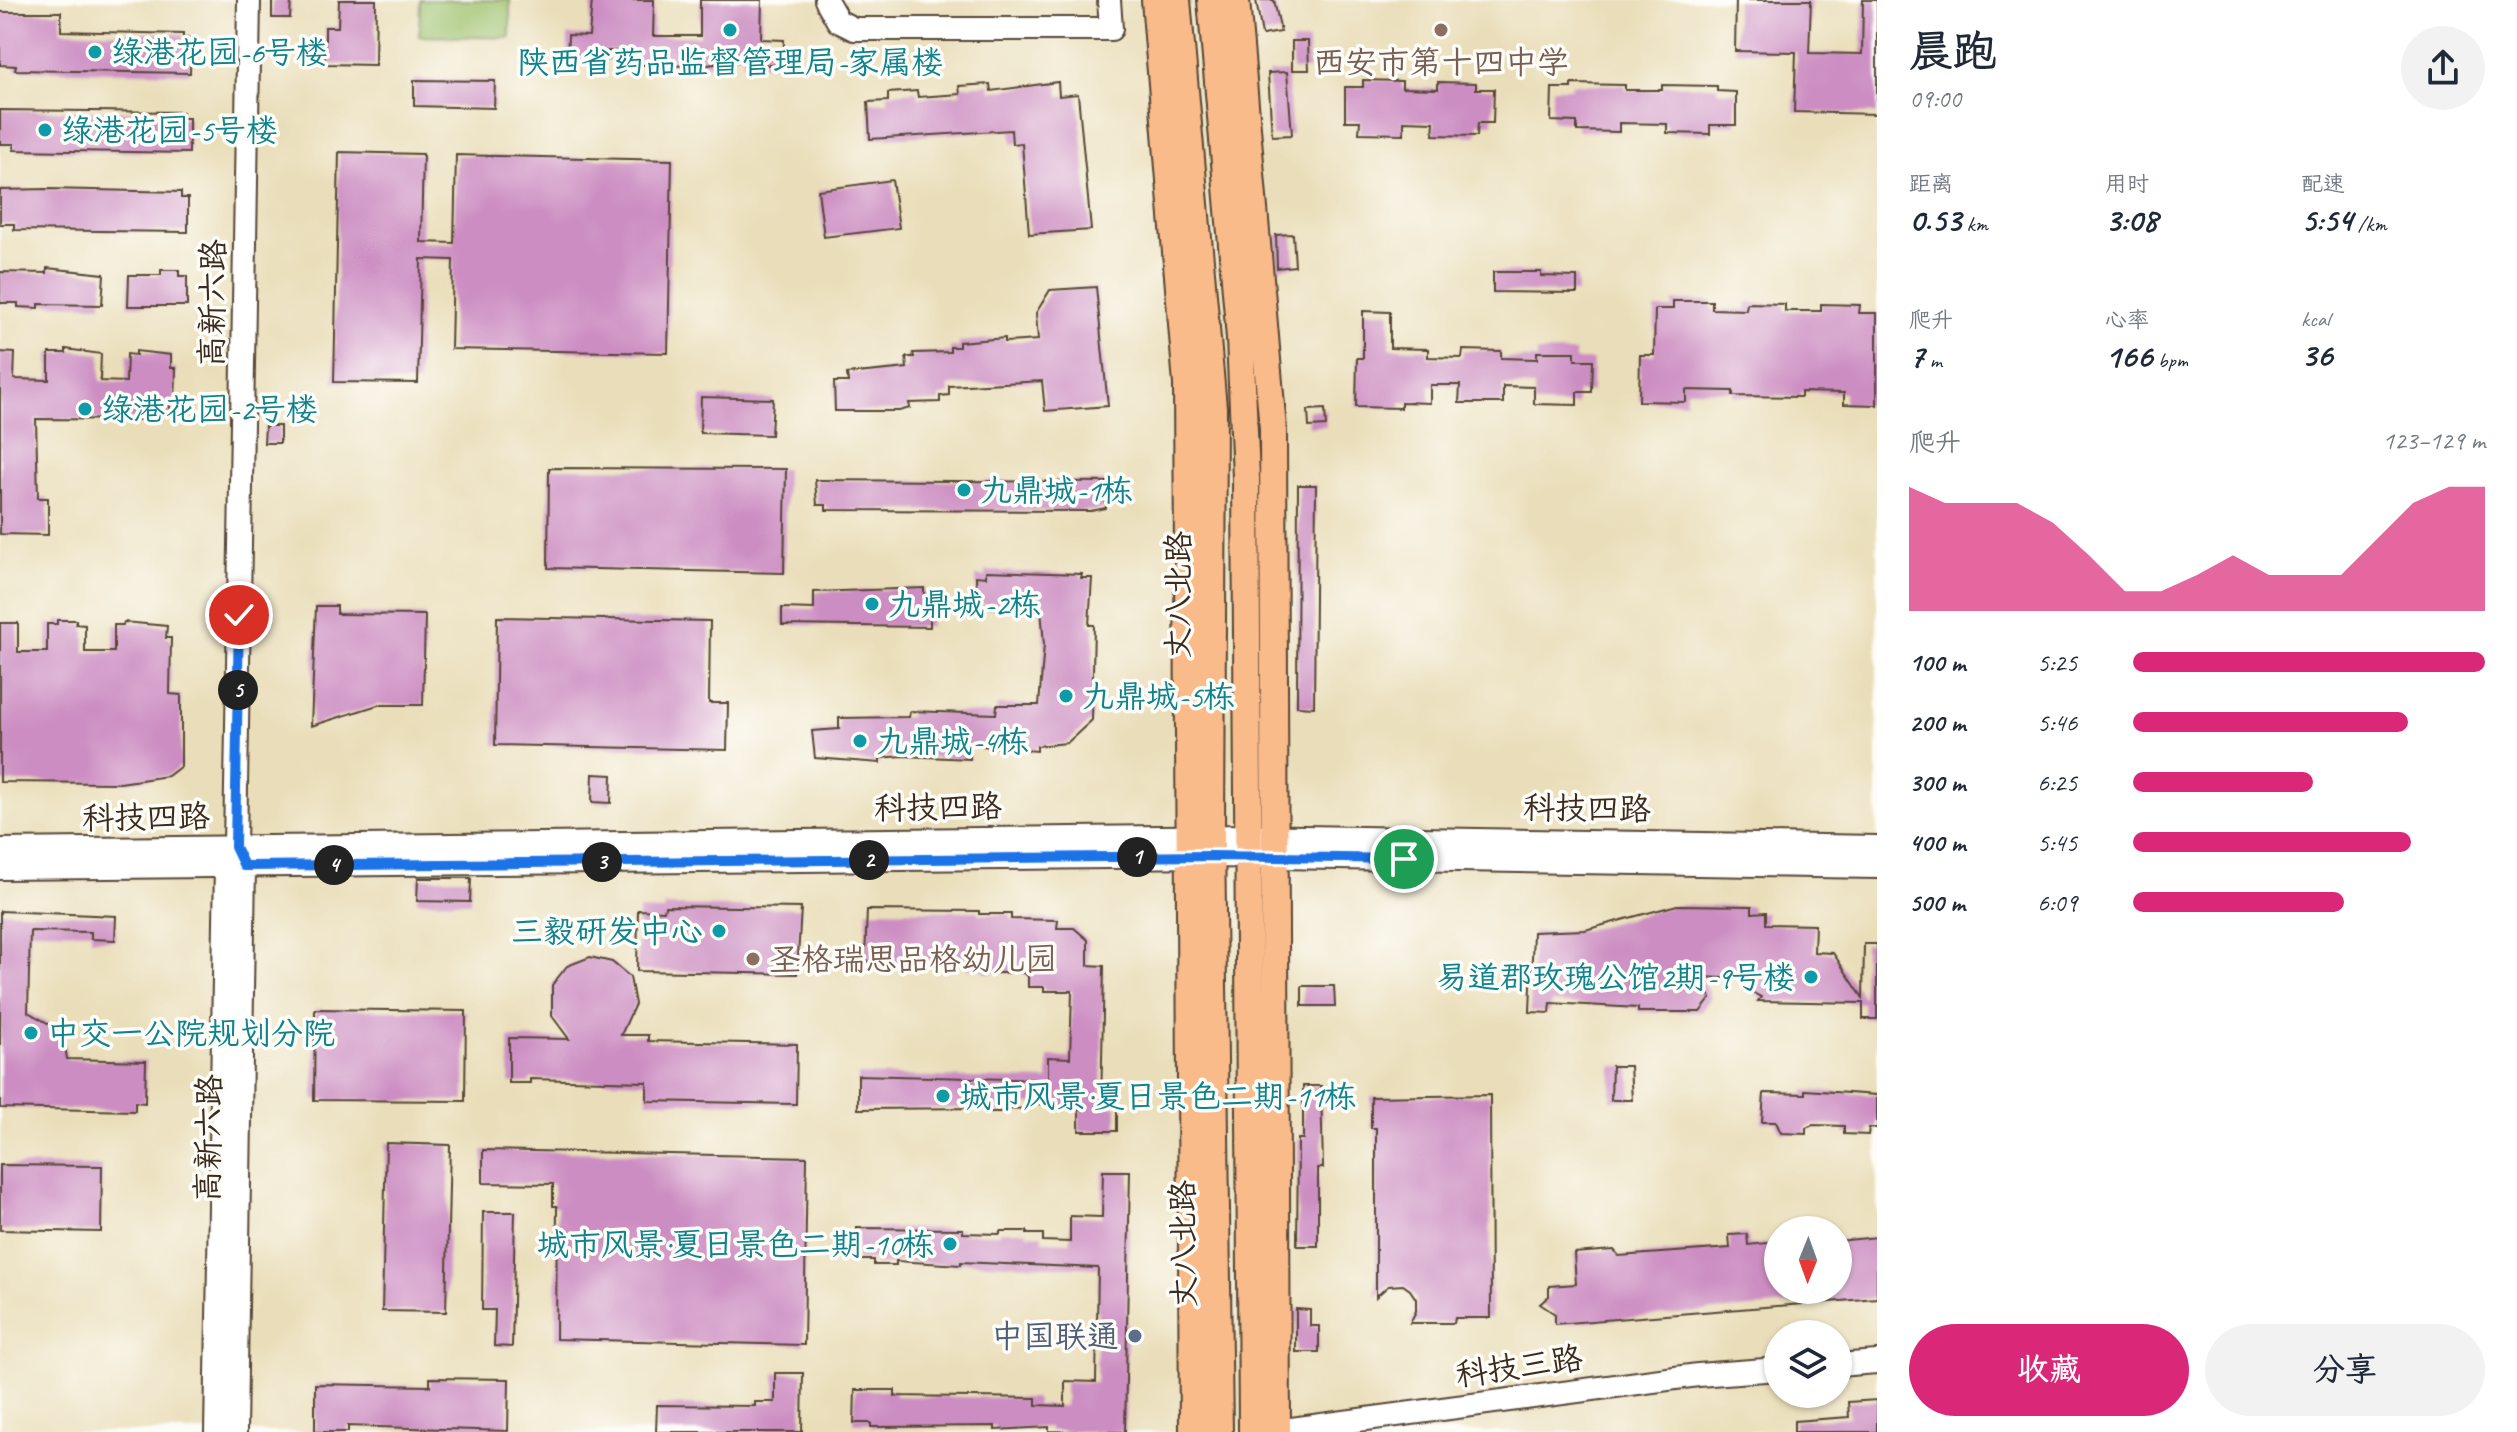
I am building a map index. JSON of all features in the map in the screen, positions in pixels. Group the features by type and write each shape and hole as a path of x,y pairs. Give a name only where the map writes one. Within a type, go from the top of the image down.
{"main road":[{"path":"1155,0 1187,384 1202,846 1193,1432"},
{"name":"丈八北路","path":"1177,0 1213,408 1202,846 1219,1432"},
{"name":"丈八北路","path":"1211,0 1240,338 1246,478 1252,1432"},
{"path":"1236,0 1273,429 1277,1432"}],"street":[{"name":"高新六路","path":"235,1432 235,860 249,0"},
{"path":"826,0 838,21 854,29 1111,29 1109,0"},
{"name":"科技四路","path":"0,868 235,860 1202,846 1877,867"},
{"name":"科技四路","path":"1275,847 1877,847"},
{"name":"科技四路","path":"0,850 235,860"},
{"name":"高新六路","path":"216,1432 235,860"},
{"path":"1852,1364 1877,1362"},
{"name":"科技三路","path":"1269,1432 1698,1375 1764,1370"}],"green space":[{"path":"420,0 510,0 510,38 419,36"}],"building":[{"path":"272,0 291,0 290,18 272,18"},
{"path":"339,0 376,0 375,65 325,64 325,27 338,27"},
{"name":"陕西省药品监督管理局-家属楼","path":"592,0 654,0 653,36 700,36 700,0 762,0 761,39 784,40 783,66 743,63 744,55 715,55 715,64 698,66 644,65 637,62 637,51 608,51 608,60 567,64 568,35 589,36"},
{"path":"1256,0 1274,0 1281,32 1262,35"},
{"path":"1736,0 1811,0 1809,53 1862,54 1863,0 1877,0 1877,114 1794,112 1796,52 1735,51"},
{"name":"绿港花园-6号楼","path":"0,12 61,12 61,31 183,34 183,38 191,38 190,73 15,70 16,66 0,65"},
{"path":"1292,41 1308,41 1309,70 1292,70"},
{"path":"1287,72 1292,135 1272,136 1268,73"},
{"path":"414,80 495,81 494,108 414,106"},
{"path":"1363,80 1402,81 1402,88 1438,89 1438,82 1476,83 1476,89 1494,89 1493,123 1478,123 1477,136 1433,135 1434,122 1404,121 1404,134 1359,133 1360,121 1345,121 1345,87 1363,87"},
{"path":"1058,82 1059,96 1078,94 1091,230 1029,234 1022,143 1012,144 1011,130 870,139 868,102 888,101 888,93 917,91 918,97 960,94 959,86 990,84 991,91"},
{"path":"1571,84 1625,85 1625,90 1662,90 1662,85 1717,86 1717,91 1736,92 1736,125 1710,125 1710,134 1667,133 1667,124 1619,123 1619,132 1577,131 1577,122 1551,121 1552,88 1571,88"},
{"path":"0,110 182,112 182,118 189,118 189,153 14,150 14,144 0,144"},
{"path":"339,152 423,154 421,242 454,243 456,155 672,160 668,353 451,349 453,260 421,259 418,383 334,382"},
{"path":"892,180 899,228 824,237 818,190"},
{"path":"0,190 181,192 181,198 188,198 188,232 14,230 14,224 0,224"},
{"path":"1293,234 1295,266 1277,268 1276,235"},
{"path":"47,268 104,274 102,305 39,304 39,308 0,303 0,272 47,273"},
{"path":"161,270 179,270 179,276 187,276 187,306 128,306 129,275 161,275"},
{"path":"1493,272 1541,272 1541,276 1577,277 1577,293 1493,292"},
{"path":"1096,287 1108,406 1045,411 1042,381 949,386 949,395 940,396 940,402 909,403 910,408 899,411 835,411 834,382 848,382 847,374 907,368 906,357 914,357 913,353 950,352 950,347 959,347 959,342 1005,338 1005,342 1038,340 1036,313 1050,290"},
{"path":"1673,301 1712,301 1712,309 1746,310 1747,303 1785,304 1785,311 1821,311 1821,304 1860,305 1859,313 1877,313 1877,405 1844,404 1844,393 1801,392 1801,397 1733,396 1733,391 1686,390 1686,402 1639,401 1640,355 1654,355 1655,309 1673,309"},
{"path":"1363,311 1390,312 1390,348 1428,349 1428,357 1462,358 1463,350 1501,351 1501,358 1537,359 1537,352 1575,352 1575,360 1593,360 1592,392 1577,392 1577,405 1534,404 1534,387 1503,386 1503,403 1459,403 1460,385 1430,385 1430,403 1401,402 1401,408 1356,407 1357,358 1363,358"},
{"name":"绿港花园-2号楼","path":"66,349 101,354 100,381 126,382 127,354 136,355 136,351 171,355 171,368 176,368 175,403 170,403 170,416 161,416 161,420 36,419 38,498 48,498 48,535 0,534 0,352 15,353 14,379 49,380 49,353 66,353"},
{"path":"701,397 773,399 771,435 700,433"},
{"path":"1325,409 1326,426 1309,427 1308,410"},
{"path":"265,426 280,426 280,443 264,443"},
{"path":"549,468 786,469 784,573 548,568"},
{"name":"九鼎城-1栋","path":"815,480 1113,482 1113,501 1106,501 1106,508 1091,511 826,510 826,505 817,505"},
{"path":"1298,485 1316,485 1314,707 1297,706"},
{"path":"986,571 1082,574 1081,578 1092,578 1089,625 1094,625 1092,720 1067,743 1037,746 1037,751 970,745 970,759 903,756 880,758 880,763 815,758 812,731 839,729 839,718 909,717 910,711 996,714 997,705 1039,705 1044,645 1041,609 986,608 986,604 977,604 976,576 986,577"},
{"name":"九鼎城-2栋","path":"924,588 924,595 930,595 930,627 782,625 782,608 814,609 814,592"},
{"path":"316,606 337,606 337,614 425,615 423,705 378,705 311,726"},
{"path":"497,617 710,621 709,703 728,703 727,750 495,745"},
{"path":"57,620 76,620 76,624 85,625 85,652 114,652 114,625 123,625 124,622 167,626 166,638 171,638 170,694 181,695 181,766 168,776 120,783 0,782 0,623 18,623 18,652 47,652 47,624 57,624"},
{"path":"593,774 612,775 611,803 592,802"},
{"path":"418,878 471,878 470,902 417,901"},
{"path":"1677,905 1752,906 1752,913 1766,912 1766,924 1815,925 1814,952 1833,953 1863,998 1864,944 1877,944 1877,1019 1863,1019 1863,1003 1758,1001 1761,997 1749,991 1747,979 1702,977 1711,998 1700,1012 1638,1012 1638,1008 1551,1003 1550,1013 1530,1012 1533,932 1585,930"},
{"name":"三毅研发中心","path":"665,906 801,908 797,974 637,971 638,910 664,911"},
{"path":"867,910 979,911 979,914 1011,914 1011,919 1058,920 1057,928 1074,928 1088,940 1088,965 1104,966 1101,1106 1117,1106 1117,1131 1079,1131 1079,1106 1027,1104 1025,1109 1008,1108 1008,1112 987,1112 987,1108 858,1109 858,1075 1048,1080 1048,1057 1070,1058 1072,991 1044,991 1044,987 1028,987 1028,976 1023,973 984,973 984,969 966,969 966,964 869,962 865,958"},
{"name":"中交一公院规划分院","path":"0,911 116,916 115,940 91,939 91,932 30,931 28,1012 58,1029 64,1039 67,1059 146,1061 145,1103 135,1102 135,1111 0,1108"},
{"path":"590,957 612,962 630,977 635,1004 621,1035 648,1035 648,1041 797,1044 796,1104 647,1101 647,1082 530,1079 530,1083 509,1083 509,1038 569,1039 552,1016 552,985 567,966"},
{"path":"1302,986 1334,986 1335,1006 1302,1006"},
{"path":"315,1009 466,1011 465,1101 314,1100"},
{"path":"1612,1066 1630,1066 1632,1100 1611,1100"},
{"path":"1303,1086 1321,1086 1323,1168 1318,1168 1318,1246 1297,1246 1298,1139 1303,1139"},
{"path":"1805,1090 1877,1095 1877,1128 1869,1128 1868,1135 1844,1134 1844,1126 1813,1125 1806,1128 1806,1134 1781,1133 1776,1122 1762,1122 1764,1093 1805,1094"},
{"path":"1490,1095 1491,1318 1455,1318 1454,1323 1410,1323 1416,1311 1416,1299 1410,1290 1403,1285 1388,1286 1376,1297 1376,1128 1371,1128 1371,1097"},
{"path":"386,1143 450,1145 446,1312 382,1311"},
{"path":"483,1150 807,1157 804,1345 556,1339 557,1206 553,1206 553,1184 483,1183"},
{"path":"0,1165 102,1166 101,1232 0,1230"},
{"path":"1103,1171 1130,1171 1125,1432 1049,1431 1049,1427 995,1430 995,1426 871,1427 871,1423 854,1423 855,1390 895,1390 895,1396 1036,1398 1036,1405 1065,1406 1065,1381 1096,1382 1098,1268 896,1261 896,1265 874,1265 874,1260 857,1260 857,1228 963,1229 963,1233 1000,1234 1000,1231 1027,1231 1027,1234 1043,1234 1043,1241 1070,1242 1070,1216 1102,1217"},
{"path":"483,1212 515,1212 512,1347 494,1346 495,1310 482,1310"},
{"path":"1747,1234 1748,1245 1764,1243 1764,1304 1803,1304 1555,1324 1555,1314 1540,1304 1549,1296 1549,1286 1576,1284 1574,1253 1614,1250 1619,1256 1730,1248 1729,1235"},
{"path":"1877,1237 1877,1298 1852,1300 1852,1240"},
{"path":"1296,1309 1310,1310 1310,1326 1319,1326 1319,1352 1296,1352"},
{"path":"775,1373 803,1373 802,1432 656,1432 657,1405 755,1406 755,1402 775,1402"},
{"path":"430,1378 509,1379 508,1431 348,1426 348,1432 315,1432 315,1384 430,1386"},
{"path":"1877,1400 1877,1432 1794,1432 1794,1421 1849,1417 1852,1402"}],"place":[{"name":"陕西省药品监督管理局-家属楼","path":"730,30"},
{"name":"西安市第十四中学","path":"1441,30"},
{"name":"绿港花园-6号楼","path":"95,52"},
{"name":"绿港花园-5号楼","path":"45,130"},
{"name":"绿港花园-2号楼","path":"85,409"},
{"name":"九鼎城-1栋","path":"964,490"},
{"name":"九鼎城-2栋","path":"872,604"},
{"name":"九鼎城-5栋","path":"1066,696"},
{"name":"九鼎城-4栋","path":"860,741"},
{"name":"三毅研发中心","path":"719,931"},
{"name":"圣格瑞思品格幼儿园","path":"753,959"},
{"name":"易道郡玫瑰公馆2期-9号楼","path":"1811,977"},
{"name":"中交一公院规划分院","path":"31,1033"},
{"name":"城市风景·夏日景色二期-11栋","path":"943,1096"},
{"name":"城市风景·夏日景色二期-10栋","path":"950,1244"},
{"name":"中国联通","path":"1135,1336"}],"route":[{"path":"239,615 235,847 244,866 1212,856 1404,859"}]}
